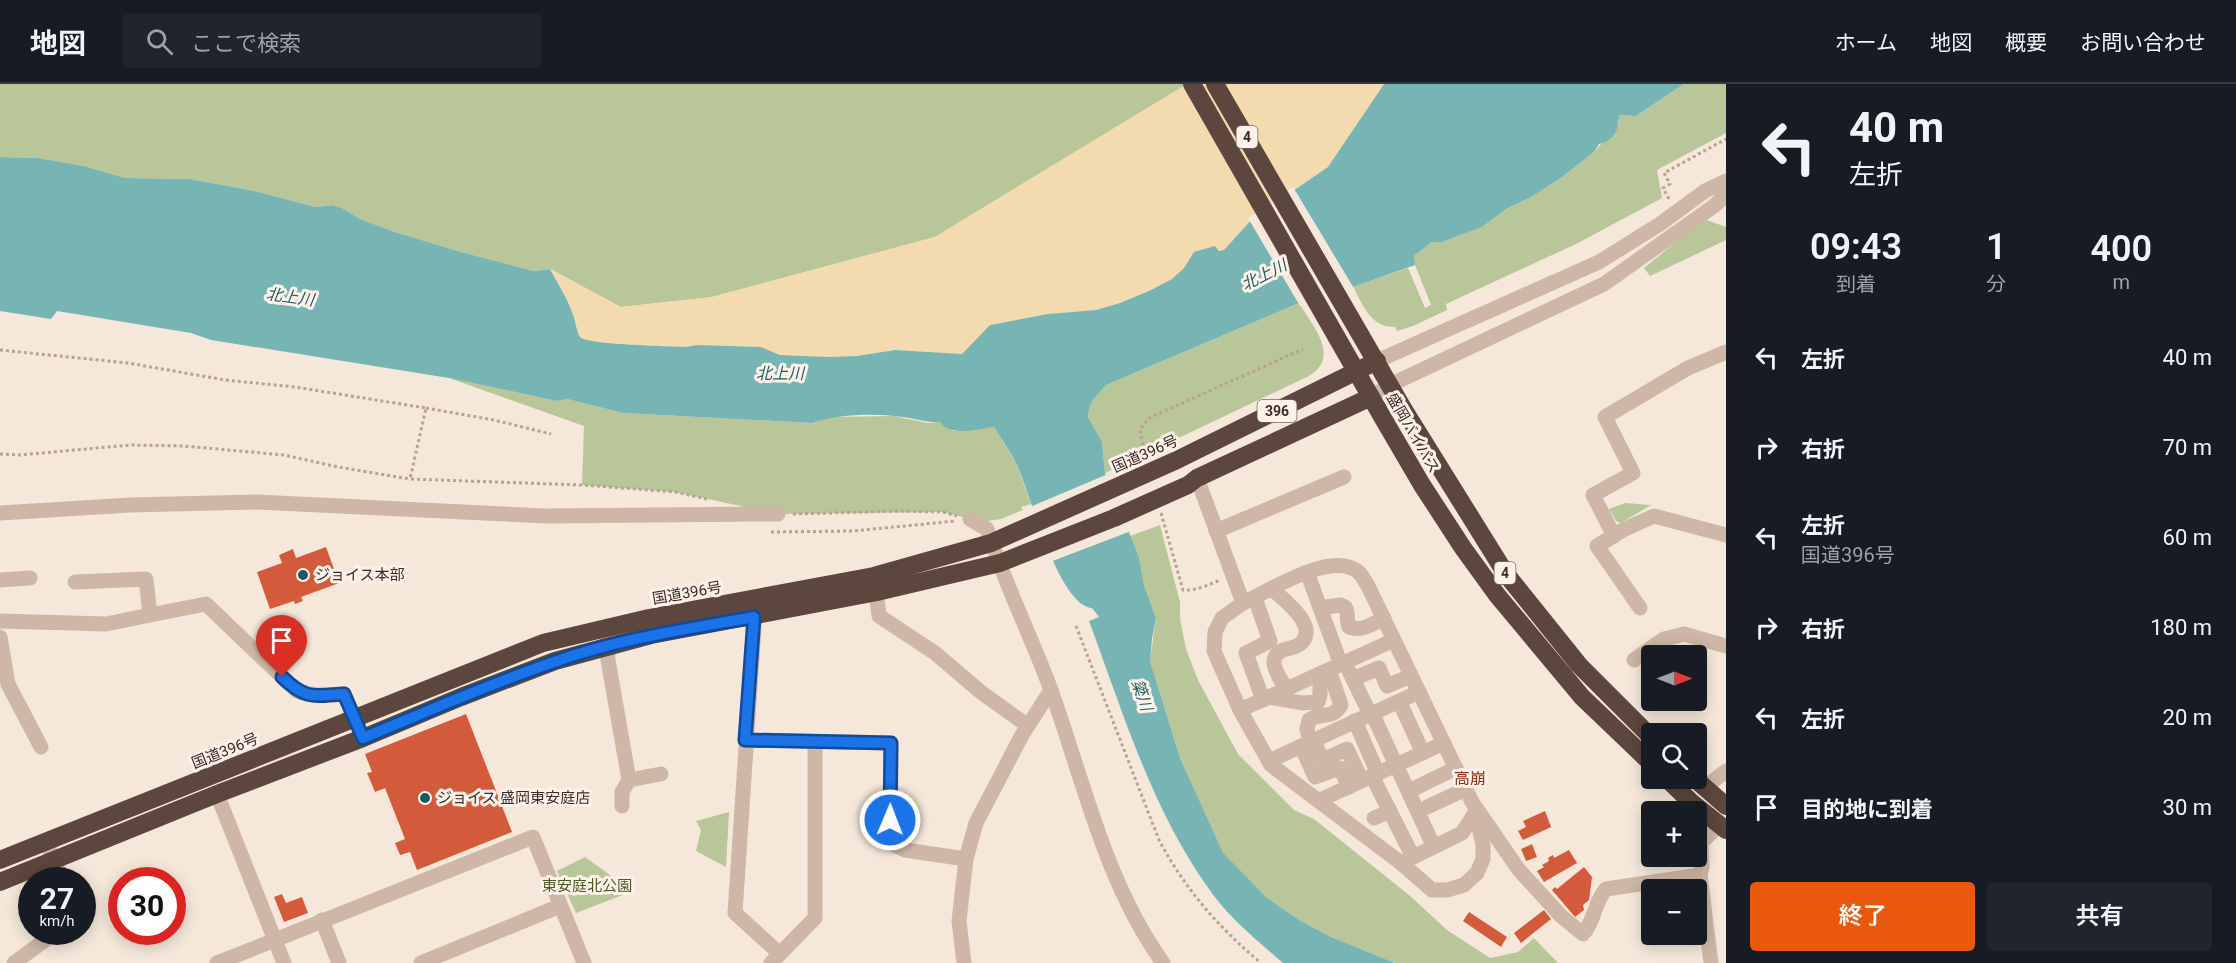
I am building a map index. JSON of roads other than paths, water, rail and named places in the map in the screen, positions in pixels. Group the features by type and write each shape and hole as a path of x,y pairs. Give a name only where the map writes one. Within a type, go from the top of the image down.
{"highway":[{"name":"盛岡バイパス","path":"1192,84 1422,485 1463,548 1497,595 1582,697 1641,753"},
{"name":"盛岡バイパス","path":"1215,84 1357,330 1506,574 1579,665 1641,727"},
{"name":"国道396号","path":"875,584 999,540 1178,460 1377,361"},
{"name":"国道396号","path":"0,882 555,661 754,608 1008,560 1114,518 1371,397"},
{"name":"国道396号","path":"0,860 543,643 649,618 754,608"},
{"path":"1679,789 1723,828"},
{"path":"1706,789 1726,806"}],"street":[{"path":"1377,361 1599,262 1660,224 1705,191 1726,181"},
{"path":"1705,191 1720,209"},
{"path":"1371,397 1390,385 1604,284 1720,209 1726,195"},
{"path":"1614,536 1593,495 1633,473 1605,417 1689,368 1726,352"},
{"path":"1216,531 1344,477"},
{"path":"1192,481 1216,531 1232,573 1270,641 1246,653 1267,698"},
{"path":"0,513 130,505 257,502 545,516 778,514"},
{"path":"1641,608 1597,546 1654,516 1726,535"},
{"path":"970,519 987,529 999,540 1008,560 1114,875 1146,940 1163,963"},
{"path":"1333,565 1345,566 1358,571 1368,586 1471,801 1483,845 1483,859 1477,873 1464,885 1446,890 1432,890 1407,860 1270,765 1240,711 1214,651 1215,632 1222,618 1249,600 1307,572 1333,565"},
{"path":"1307,572 1320,608 1341,705 1339,710 1331,716 1316,716 1309,720 1308,743 1322,760 1347,749 1365,780 1390,811 1407,860"},
{"path":"0,580 30,578"},
{"path":"75,582 146,579 150,615"},
{"path":"875,584 879,616 934,653 982,693 1028,726"},
{"path":"1272,589 1300,615 1305,630 1303,642 1298,646 1280,651 1275,657 1276,673 1287,689"},
{"path":"0,621 106,624 206,604 297,692 322,696 344,694 363,738"},
{"path":"1320,608 1340,605 1345,607 1349,627 1354,629 1362,629 1383,618"},
{"path":"754,608 735,913 775,958 815,918 815,743"},
{"path":"607,628 607,647 629,780 622,792 622,806"},
{"path":"1634,660 1664,639 1684,634 1726,646"},
{"path":"0,638 8,684 41,747"},
{"path":"1240,711 1394,640"},
{"path":"1267,698 1302,704 1318,702 1334,668"},
{"path":"1334,668 1353,679 1397,765 1434,847"},
{"path":"1353,679 1379,668 1387,686 1411,676"},
{"path":"964,963 959,921 966,859 976,823 1028,726 1051,690"},
{"path":"1269,761 1419,692"},
{"path":"1399,701 1405,730 1423,753"},
{"path":"1355,721 1365,780"},
{"path":"745,740 891,743 890,843 905,850 966,859"},
{"path":"1320,800 1444,743"},
{"path":"1409,791 1456,768"},
{"path":"1707,779 1726,771"},
{"path":"629,780 661,774"},
{"path":"217,794 284,963"},
{"path":"1427,807 1444,807 1471,801"},
{"path":"1407,860 1462,833 1471,801"},
{"path":"1471,801 1519,870 1561,915 1583,934 1588,928 1600,895 1606,889 1700,875"},
{"path":"1374,818 1390,811"},
{"path":"1711,963 1699,883 1702,867 1701,843 1723,828"},
{"path":"223,962 274,939 533,837 584,963"},
{"path":"46,842 57,867"},
{"path":"421,963 560,906"},
{"path":"322,920 339,963"},
{"path":"14,963 38,945"}],"water":[{"path":"1384,84 1684,84 1636,116 1619,115 1617,130 1612,137 1599,144 1594,152 1562,177 1533,196 1506,209 1482,227 1442,242 1432,242 1414,256 1415,265 1299,303 1106,385 1093,400 1088,417 1102,442 1105,473 1139,557 1144,585 1156,618 1150,661 1180,758 1223,853 1266,897 1299,920 1331,937 1395,963 1283,963 1238,923 1214,896 1174,832 1142,763 1089,621 1099,617 1092,608 1080,602 1068,588 1046,545 1016,463 994,427 957,431 944,427 940,422 880,415 845,416 812,423 623,413 567,399 557,401 449,378 211,340 191,333 57,311 51,319 0,311 0,157 38,158 84,166 125,178 190,179 255,191 315,207 332,205 360,219 395,232 461,252 534,271 550,269 568,303 580,337 586,340 648,346 761,347 780,355 829,357 857,356 895,350 962,354 990,325 1048,314 1096,310 1120,303 1172,279 1184,268 1194,252 1215,246 1219,251 1224,250 1252,219 1328,167"}],"place":[{"name":"ジョイス本部","path":"303,575"},
{"name":"ジョイス 盛岡東安庭店","path":"425,798"}],"district":[{"name":"高崩","path":"1470,778"}],"water label":[{"name":"北上川","path":"1264,275"},
{"name":"北上川","path":"290,297"},
{"name":"北上川","path":"780,373"},
{"name":"簗川","path":"1142,695"}],"park label":[{"name":"東安庭北公園","path":"587,886"}]}
